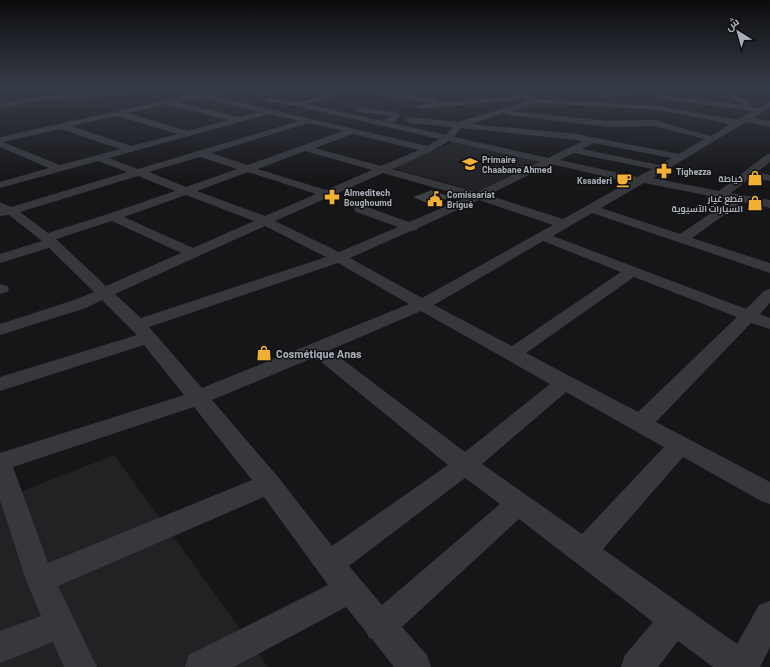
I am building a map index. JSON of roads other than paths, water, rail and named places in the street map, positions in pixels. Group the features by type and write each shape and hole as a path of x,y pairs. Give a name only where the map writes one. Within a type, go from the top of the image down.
{"street":[{"path":"0,140 94,118"},
{"path":"134,118 186,133"},
{"path":"231,118 238,120"},
{"path":"0,185 159,140 245,118"},
{"path":"301,118 428,149"},
{"path":"361,118 382,124 640,180 770,204"},
{"path":"382,124 394,118"},
{"path":"395,118 560,135 605,142 702,142"},
{"path":"0,330 58,312 105,294 193,253 428,149 448,138 459,125 480,118"},
{"path":"551,118 560,135"},
{"path":"552,118 586,122 657,124 702,142"},
{"path":"621,118 627,124 702,142"},
{"path":"674,118 689,122"},
{"path":"81,667 40,580 0,462 198,398 422,305 661,168 737,118"},
{"path":"42,119 130,149"},
{"path":"4,210 201,154 309,120"},
{"path":"586,122 605,142"},
{"path":"0,259 113,216 353,131"},
{"path":"159,140 326,194"},
{"path":"0,384 338,258 412,227 593,140"},
{"path":"651,142 702,142"},
{"path":"0,144 59,169"},
{"path":"304,148 478,196 564,224"},
{"path":"572,150 661,168"},
{"path":"98,158 140,172 265,221 338,258 564,383 770,494"},
{"path":"722,194 747,174 768,160"},
{"path":"747,174 770,178"},
{"path":"683,238 740,198"},
{"path":"590,208 770,268"},
{"path":"360,209 412,227"},
{"path":"4,210 49,241 142,331 269,484 329,564 380,627 415,667"},
{"path":"113,216 193,253"},
{"path":"542,236 770,324"},
{"path":"513,354 633,270"},
{"path":"640,424 770,294"},
{"path":"316,348 465,466 584,551 674,620 742,667 770,616"},
{"path":"329,564 465,466 564,383"},
{"path":"584,551 680,445"},
{"path":"40,580 269,484"},
{"path":"380,627 518,504"},
{"path":"201,667 350,589"},
{"path":"637,667 674,620"},
{"path":"0,647 61,624"}],"place":[{"name":"Primaire Chaabane Ahmed","path":"470,164"},
{"name":"Tighezza","path":"664,171"},
{"name":"خياطة","path":"755,178"},
{"name":"Kssaderi","path":"624,180"},
{"name":"Almeditech Boughoumd","path":"332,197"},
{"name":"Comissariat Brigué","path":"435,199"},
{"name":"قطع غيار السيارات الآسيوية","path":"755,203"},
{"name":"Cosmétique Anas","path":"264,353"}]}
